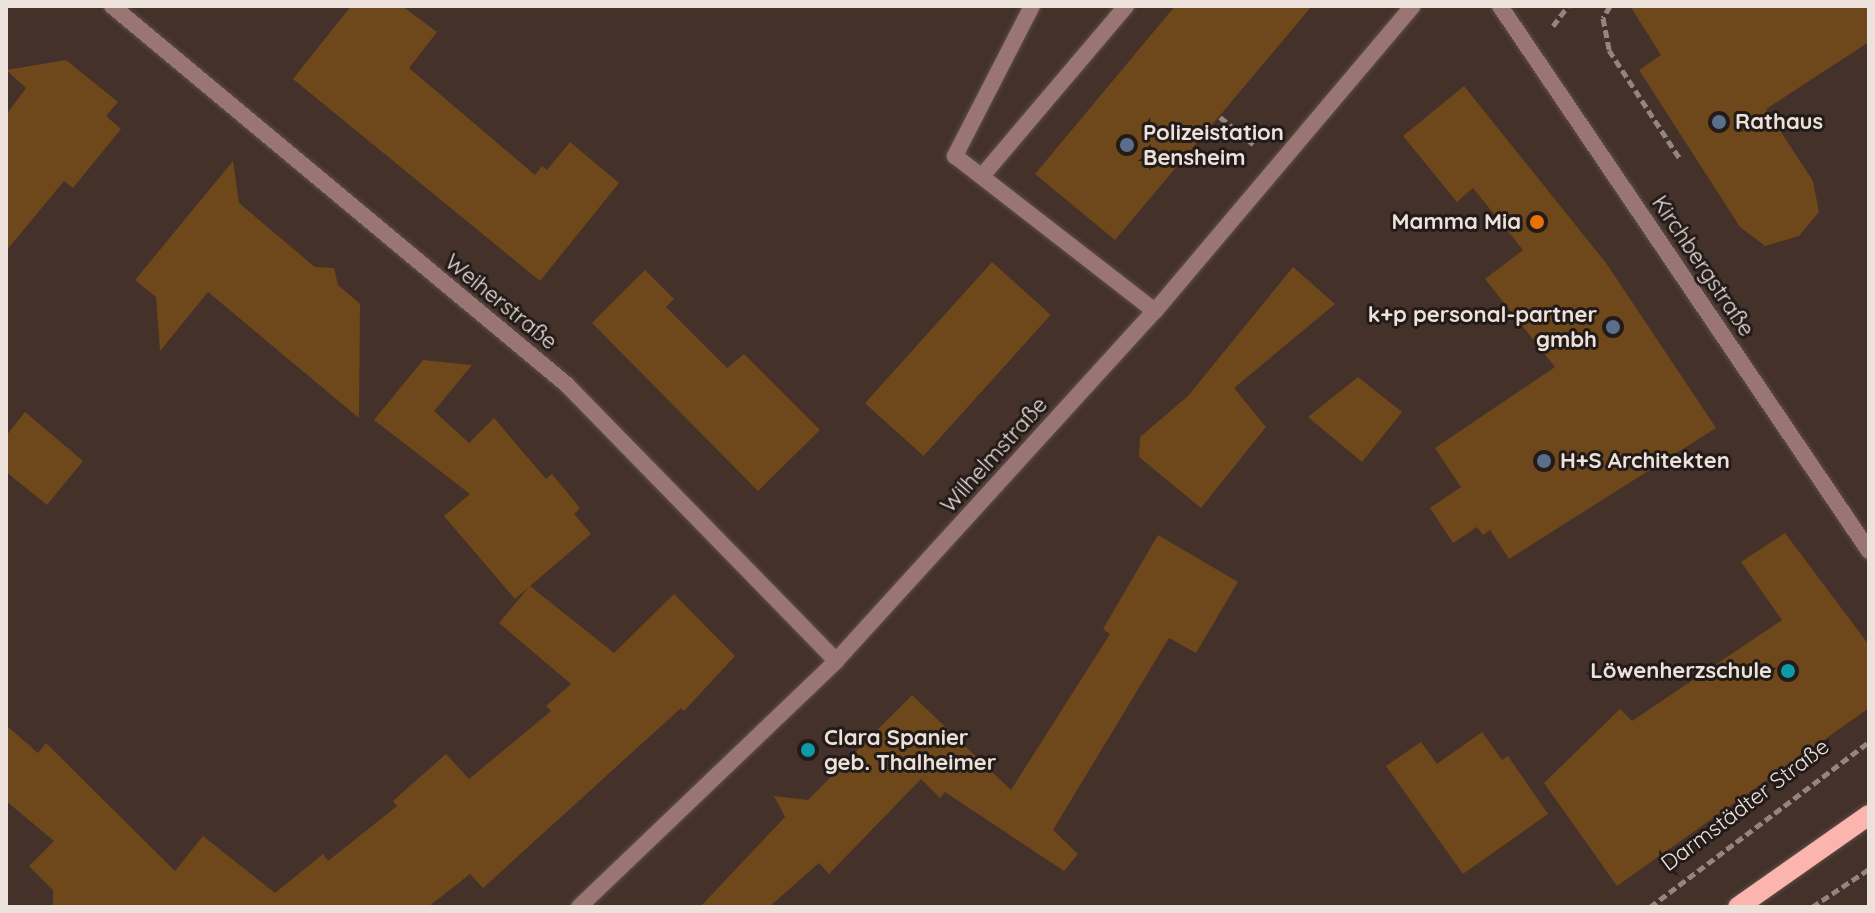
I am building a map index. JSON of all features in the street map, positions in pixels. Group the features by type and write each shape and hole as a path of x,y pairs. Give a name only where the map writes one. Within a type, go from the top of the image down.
{"main road":[{"path":"1738,907 1869,815"}],"street":[{"name":"Weiherstraße","path":"112,6 567,385 836,661"},
{"path":"1032,6 955,156 1155,311"},
{"path":"982,176 1126,6"},
{"name":"Wilhelmstraße","path":"579,907 836,661 1155,311 1413,6"},
{"name":"Kirchbergstraße","path":"1500,6 1869,551"}],"path":[{"path":"1610,6 1603,18 1609,50 1680,159"},
{"name":"Darmstädter Straße","path":"1650,907 1869,742"},
{"path":"1812,907 1869,869"}],"building":[{"path":"351,6 402,6 437,32 409,68 535,175 542,166 547,170 570,142 619,183 540,281 293,79"},
{"name":"Polizeistation Bensheim","path":"1175,6 1312,6 1115,240 1035,174"},
{"name":"Rathaus","path":"1630,6 1869,6 1869,42 1766,109 1813,181 1819,212 1799,236 1765,246 1740,227 1639,70 1661,55"},
{"path":"66,60 118,102 106,116 121,129 73,188 64,181 6,251 6,115 26,88 6,70"},
{"path":"1464,86 1606,263 1716,428 1509,559 1490,530 1483,535 1477,527 1453,543 1430,508 1461,487 1435,448 1555,367 1485,279 1523,250 1473,188 1457,202 1403,136"},
{"path":"233,161 239,203 315,267 334,268 338,285 360,304 359,418 208,292 160,351 156,297 135,280"},
{"path":"992,262 1051,315 924,456 865,403"},
{"path":"1293,267 1335,304 1234,388 1266,427 1201,508 1139,457 1140,437 1188,396"},
{"path":"645,270 674,299 666,307 727,368 744,354 820,430 758,491 592,323"},
{"path":"423,360 472,365 434,411 469,443 494,418 546,479 552,474 580,508 574,514 591,534 530,586 614,653 674,594 735,656 684,711 681,708 483,888 470,874 428,907 53,907 53,890 29,866 54,841 6,801 6,725 38,753 46,743 175,871 203,836 275,893 323,854 328,861 397,806 393,801 446,754 469,779 551,711 546,706 571,684 499,623 529,587 515,599 444,516 470,494 374,420"},
{"path":"1358,377 1402,412 1362,462 1308,417"},
{"path":"25,412 83,461 47,505 6,472 6,436"},
{"path":"1785,533 1869,645 1869,708 1617,886 1544,783 1620,709 1632,721 1782,620 1741,562"},
{"path":"1158,535 1238,582 1196,653 1169,638 1053,830 1078,854 1064,871 945,792 940,798 921,779 829,874 819,863 769,907 700,907 785,817 774,796 808,800 912,695 1011,790 1110,634 1103,629"},
{"path":"1482,732 1502,760 1508,756 1548,814 1463,874 1386,766 1421,742 1437,764"}],"place":[{"name":"Rathaus","path":"1719,122"},
{"name":"Polizeistation Bensheim","path":"1127,145"},
{"name":"Mamma Mia","path":"1537,222"},
{"name":"k+p personal-partner gmbh","path":"1613,327"},
{"name":"H+S Architekten","path":"1544,461"},
{"name":"Löwenherzschule","path":"1788,671"},
{"name":"Clara Spanier geb. Thalheimer","path":"808,750"}]}
